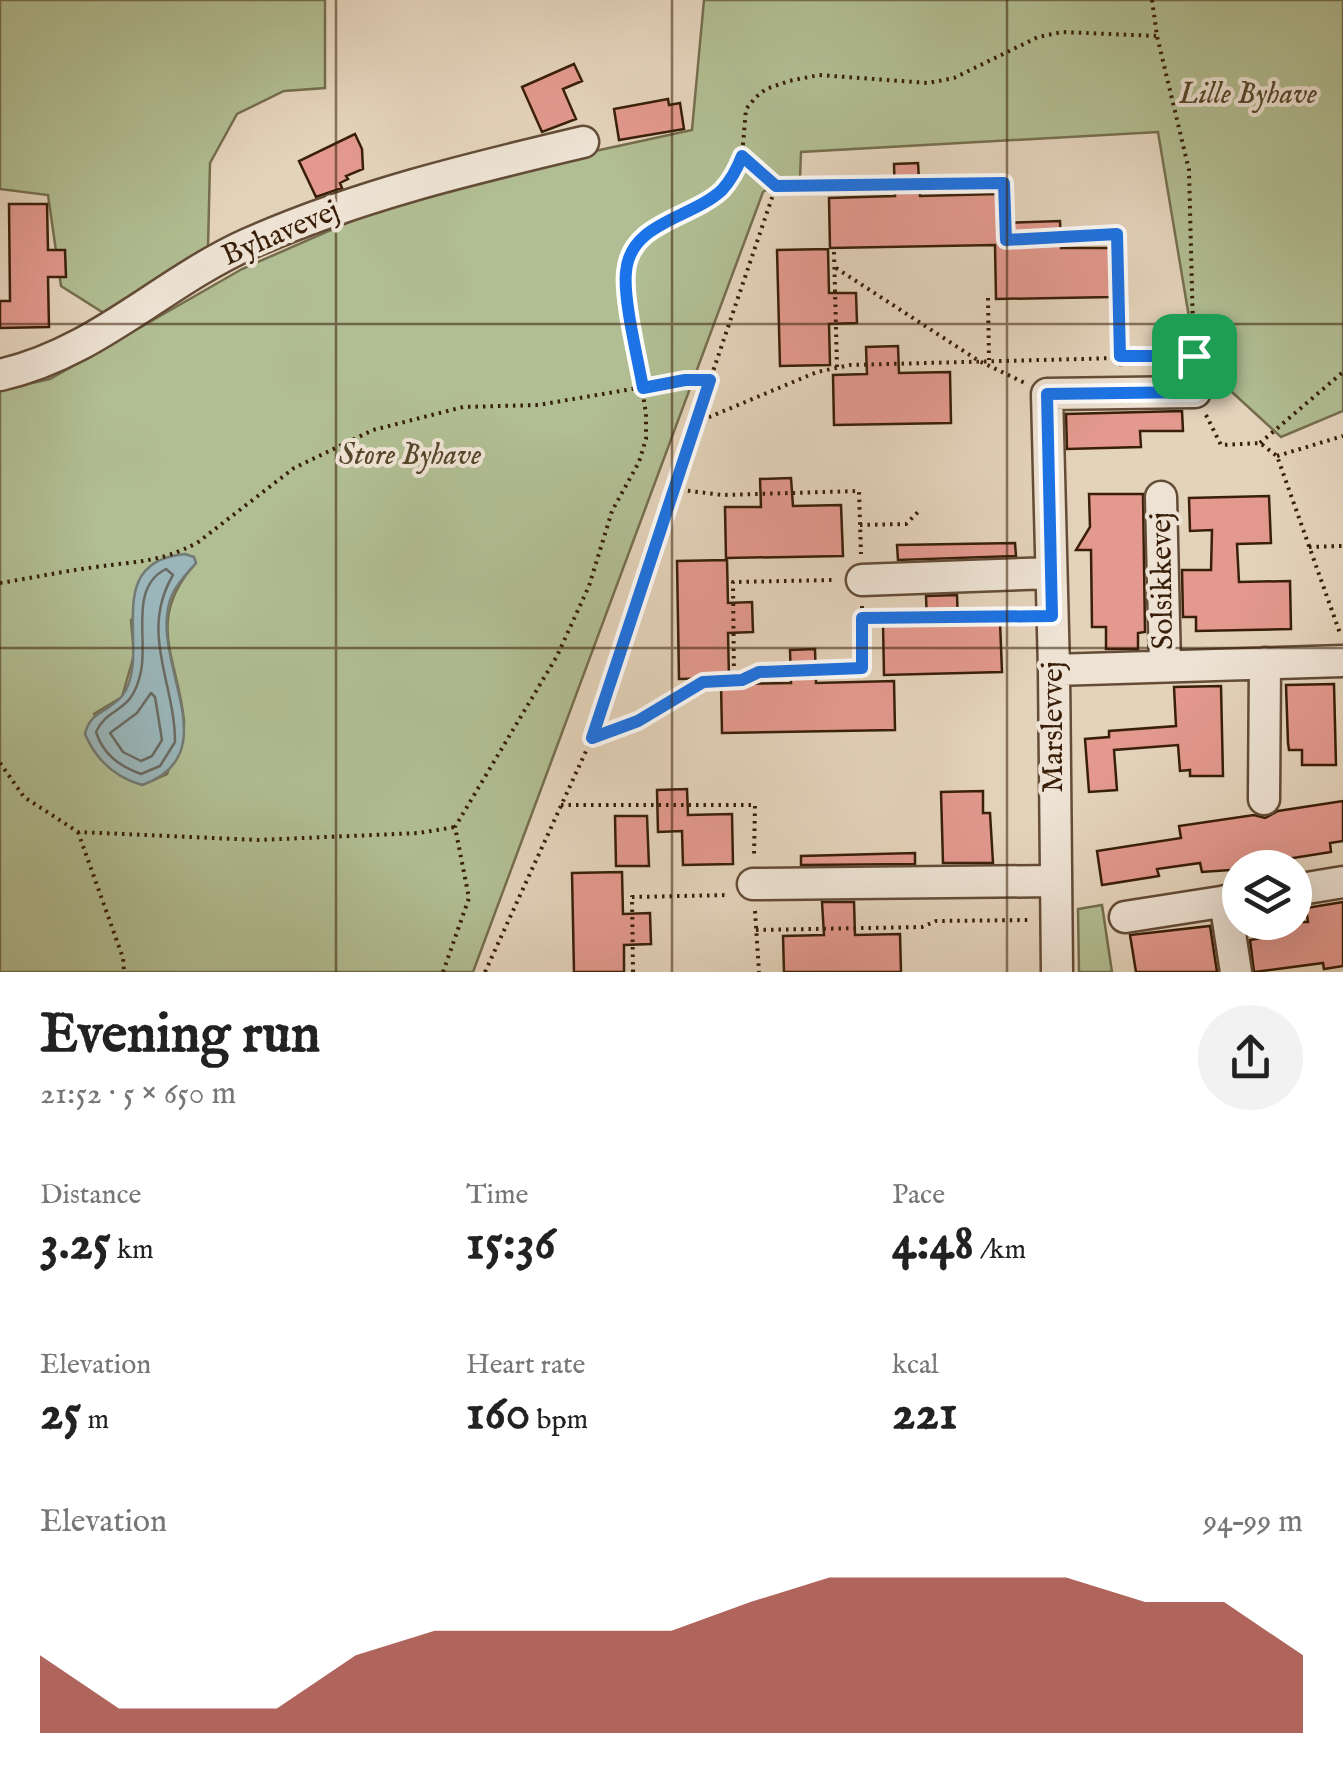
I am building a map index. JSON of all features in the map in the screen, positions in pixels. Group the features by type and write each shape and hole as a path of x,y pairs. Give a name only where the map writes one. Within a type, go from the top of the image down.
{"street":[{"name":"Byhavevej","path":"0,376 82,346 202,268 246,245 425,180 584,142"},
{"path":"1047,394 1195,392"},
{"name":"Marslevvej","path":"1047,394 1056,972"},
{"name":"Solsikkevej","path":"1162,497 1165,665"},
{"path":"862,580 1051,573"},
{"name":"Solsikkevej","path":"1054,670 1343,661"},
{"path":"1264,799 1266,662"},
{"path":"753,890 1054,881"},
{"path":"1312,887 1343,882"},
{"path":"1125,917 1222,902"},
{"path":"1234,940 1236,972"}],"path":[{"path":"1152,0 1189,170 1195,392 1220,445 1260,443 1343,372"},
{"path":"443,972 468,898 455,827 558,656 590,586 612,511 639,462 646,439 643,388 625,274 630,254 642,235 703,204 723,188 742,156 746,109 766,89 820,75 928,82 954,78 1038,37 1062,32 1157,36"},
{"path":"742,156 776,186 1004,183 1006,240 1117,234 1122,395"},
{"path":"485,972 592,738 672,488 776,186"},
{"path":"834,252 838,368"},
{"path":"836,268 979,361 1047,394"},
{"path":"988,298 989,360"},
{"path":"695,423 817,372 838,368 1194,356"},
{"path":"0,583 99,566 148,563 179,552 197,543 294,468 373,430 463,407 538,405 685,380 710,380"},
{"path":"1276,456 1343,436"},
{"path":"1260,443 1276,456 1343,641"},
{"path":"592,738 638,721 703,682 734,680 759,672 862,668 860,491 723,495 672,488"},
{"path":"860,525 906,524 918,512"},
{"path":"1310,547 1343,546"},
{"path":"734,680 733,582 862,580"},
{"path":"862,618 1052,616"},
{"path":"0,763 24,797 78,832 258,840 419,833 455,827"},
{"path":"561,804 755,805 753,890 759,972"},
{"path":"78,832 123,958 124,972"},
{"path":"633,972 632,897 753,890"},
{"path":"756,930 922,928 936,921 1055,920"}],"green space":[{"path":"0,0 325,0 325,88 284,91 237,114 210,163 208,248 110,317 61,286 48,195 0,189"},
{"name":"Store Byhave","path":"704,0 1343,0 1343,411 1281,437 1196,359 1158,132 801,152 800,178 780,181 763,192 473,972 0,972 0,390 50,379 242,269 429,187 692,130","holes":["196,563 171,603 168,640 184,727 167,774 142,785 94,714 122,697 134,655 131,620"]},
{"path":"1102,905 1112,972 1079,972 1078,909"}],"water":[{"path":"185,554 194,557 196,563 174,591 167,620 184,727 181,751 168,770 142,785 107,766 85,734 95,716 122,696 130,678 135,591 143,574 159,561"}],"building":[{"path":"574,64 582,81 563,89 576,119 542,132 522,87"},
{"path":"668,99 669,105 680,103 684,129 619,140 614,109"},
{"path":"355,134 362,149 363,169 346,176 348,179 340,183 342,188 316,197 299,161"},
{"path":"918,163 920,196 999,194 1000,223 1060,221 1061,248 1111,248 1112,297 996,299 995,245 830,248 829,198 895,196 894,164"},
{"path":"9,204 47,204 48,250 65,250 66,277 48,277 49,327 0,328 0,301 10,301"},
{"path":"828,249 829,293 856,293 857,323 829,324 830,365 780,366 777,250"},
{"path":"898,346 899,373 950,372 951,423 834,425 833,375 867,374 866,347"},
{"path":"1182,411 1183,431 1140,431 1141,447 1067,449 1066,414"},
{"path":"791,478 793,506 841,505 843,556 726,558 725,507 761,507 760,479"},
{"path":"1089,494 1143,494 1145,632 1138,633 1138,649 1106,649 1106,627 1092,627 1091,550 1076,550 1090,527"},
{"path":"1269,496 1271,543 1237,544 1239,582 1290,581 1291,629 1196,631 1196,617 1183,617 1182,570 1211,570 1212,530 1190,531 1189,498"},
{"path":"1015,543 1016,556 898,560 897,545"},
{"path":"727,560 728,603 752,602 753,632 728,633 729,678 679,679 677,561"},
{"path":"957,595 958,623 1000,622 1002,672 884,675 883,624 927,623 926,596"},
{"path":"815,649 816,683 894,681 895,730 722,733 721,684 791,683 790,650"},
{"path":"1334,684 1336,765 1302,765 1302,750 1289,750 1286,685"},
{"path":"1221,686 1223,776 1190,776 1190,770 1180,771 1178,745 1114,750 1117,790 1089,792 1085,739 1109,737 1109,731 1176,726 1174,687"},
{"path":"687,789 688,815 732,814 733,864 683,865 682,831 658,832 657,790"},
{"path":"983,791 983,813 990,813 993,863 943,863 941,792"},
{"path":"1343,801 1343,841 1330,843 1331,852 1312,855 1312,850 1222,850 1222,871 1202,872 1200,863 1157,869 1159,876 1102,885 1097,851 1181,838 1179,826 1254,815 1265,818 1278,811"},
{"path":"615,816 647,816 649,866 616,866"},
{"path":"915,853 915,864 801,865 801,856"},
{"path":"622,872 623,914 650,913 651,944 624,945 624,972 574,972 572,873"},
{"path":"822,902 854,902 855,935 900,934 901,972 784,972 783,936 824,935"},
{"path":"1343,902 1343,966 1324,969 1323,963 1254,972 1250,940 1312,940 1312,907"},
{"path":"1210,926 1217,972 1136,972 1130,935"}],"route":[{"path":"742,156 776,186 1004,183 1006,240 1117,234 1120,356 1194,356 1195,392 1047,394 1052,616 862,618 862,668 759,672 742,680 703,682 638,721 592,738 710,380 643,388 625,274 630,254 642,235 703,204 723,188 736,172 742,156"}],"park label":[{"name":"Lille Byhave","path":"1248,95"}]}
